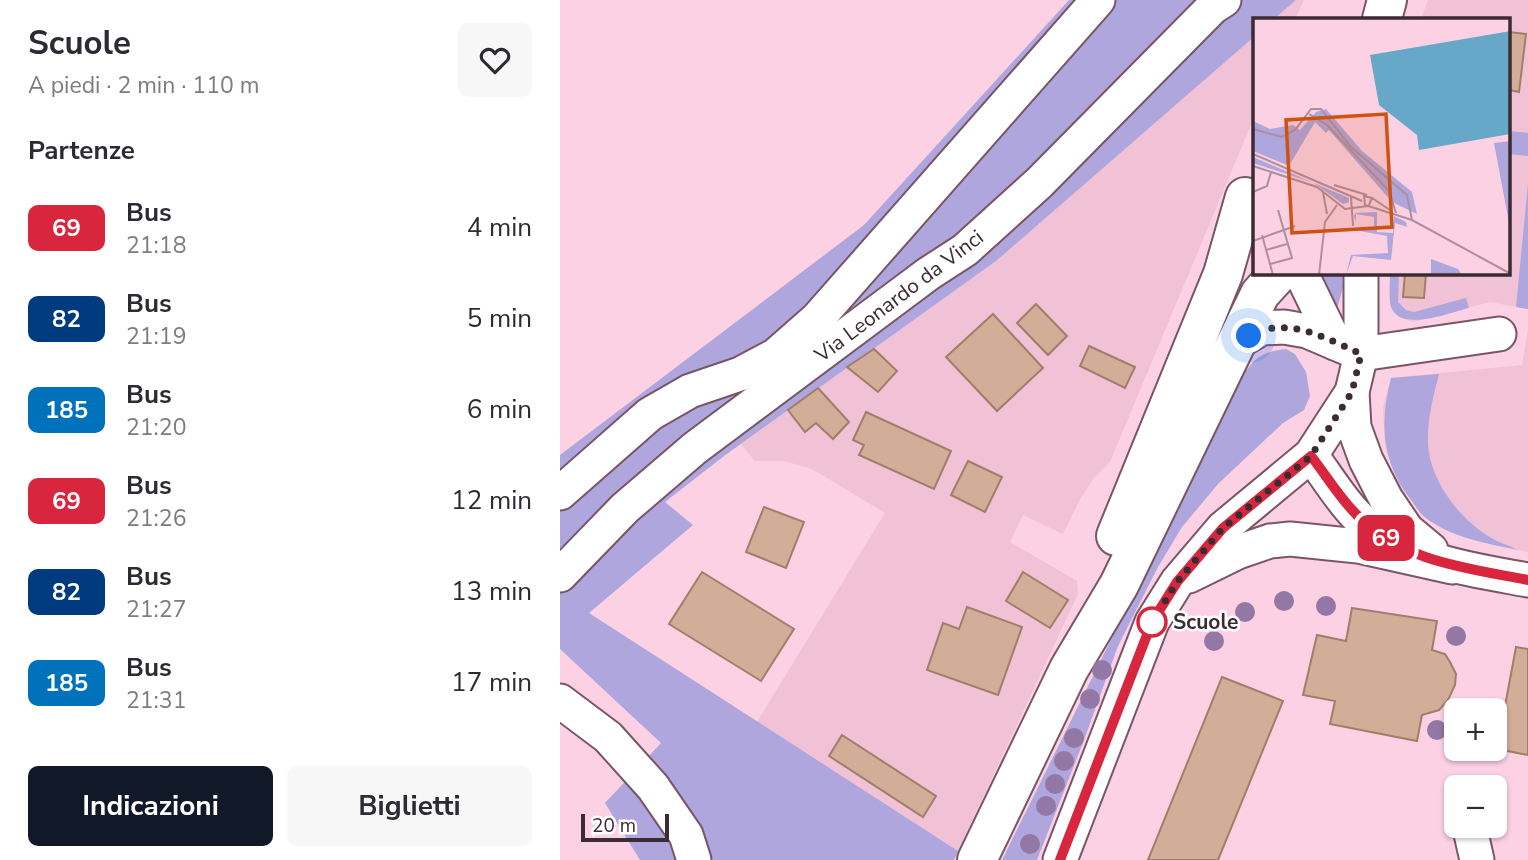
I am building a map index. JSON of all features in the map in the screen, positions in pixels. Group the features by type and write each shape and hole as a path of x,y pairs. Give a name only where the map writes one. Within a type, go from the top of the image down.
{"main road":[{"path":"1069,669 1102,570 1252,200"},
{"path":"977,860 1069,669 1119,585 1260,294 1277,275"}],"street":[{"name":"Via Leonardo da Vinci","path":"560,493 650,414 690,391 740,374 776,355 817,319 1098,0"},
{"name":"Via Leonardo da Vinci","path":"560,575 625,508 695,448 928,274 965,250 1039,183 1213,7 1224,0"},
{"path":"1302,275 1348,349"},
{"path":"1362,275 1348,349 1354,427 1366,460 1407,530 1452,567"},
{"path":"1236,343 1262,328 1284,327 1307,331 1348,349 1499,334"},
{"path":"1060,860 1152,622 1177,582 1223,528 1311,456 1352,392"},
{"path":"1311,456 1358,516 1398,547 1452,567"},
{"path":"1177,582 1238,552 1270,541 1290,540 1359,547 1528,580"},
{"path":"560,701 608,737 653,787 686,835 694,860"}],"shaded area":[{"path":"1069,0 1296,0 1275,18 1253,18 1253,38 996,261 724,456 665,502 693,525 589,613 958,851 954,860 640,860 605,803 661,743 560,649 560,455 864,225"},
{"path":"1296,0 1304,0 1295,18 1275,18"},
{"path":"1428,0 1528,0 1528,309 1490,302 1413,322 1399,317 1390,305 1390,275 1510,275 1510,18 1421,18"},
{"path":"1253,38 1253,120 1110,462 1093,479 1063,534 1023,515 1010,542 1077,581 1078,594 958,851 757,722 885,513 812,469 784,461 755,461 741,444 996,261"},
{"path":"1510,131 1528,133 1528,156 1510,154"},
{"path":"1528,184 1528,309 1516,307"},
{"path":"1316,275 1342,275 1343,287 1335,317"},
{"path":"1390,275 1399,275 1398,302 1406,310 1414,312 1466,298 1469,308 1436,317 1411,320 1401,318 1394,312 1390,302"},
{"path":"1528,330 1528,552 1463,537 1425,518 1397,482 1385,446 1383,407 1391,378 1522,365"},
{"path":"1286,349 1295,354 1306,372 1310,396 1304,410 1283,423 1219,483 1182,527 1158,567 1118,646 1037,860 1002,860 1235,389 1260,356"},
{"path":"1439,374 1428,435 1434,471 1456,508 1466,519 1491,538 1518,550 1470,539 1436,525 1420,512 1394,473 1384,427 1391,378"}],"building":[{"path":"1510,32 1526,34 1519,92 1510,90"},
{"path":"1405,275 1426,275 1424,298 1403,297"},
{"path":"1036,304 1067,336 1048,355 1017,323"},
{"path":"993,314 1043,368 997,411 946,357"},
{"path":"1089,346 1135,367 1125,388 1080,366"},
{"path":"874,349 897,371 878,392 847,367"},
{"path":"818,388 849,422 833,439 816,423 805,432 788,410"},
{"path":"866,412 951,451 934,489 859,455 864,445 853,440"},
{"path":"968,461 1002,477 985,512 951,495"},
{"path":"764,507 804,522 786,568 746,552"},
{"path":"702,572 794,629 761,681 669,624"},
{"path":"1023,572 1068,600 1050,628 1006,601"},
{"path":"967,607 1022,627 998,695 927,670 943,623 959,629"},
{"path":"1352,608 1437,621 1432,650 1445,654 1456,674 1455,685 1449,698 1444,698 1444,704 1439,710 1422,715 1417,741 1330,724 1335,701 1303,695 1317,635 1346,641"},
{"path":"1516,647 1528,649 1528,755 1507,751 1506,698"},
{"path":"1222,677 1283,701 1218,860 1148,860"},
{"path":"842,735 936,796 923,817 829,756"}],"bus line":[{"name":"69","path":"1060,860 1152,622 1177,582 1223,528 1311,456 1358,516 1398,547 1452,567 1528,580"}],"place":[{"name":"Scuole","path":"1152,622"}],"route":[{"path":"1152,622 1177,582 1223,528 1311,456 1352,392 1361,354 1307,331 1284,327 1262,328 1249,336"}]}
